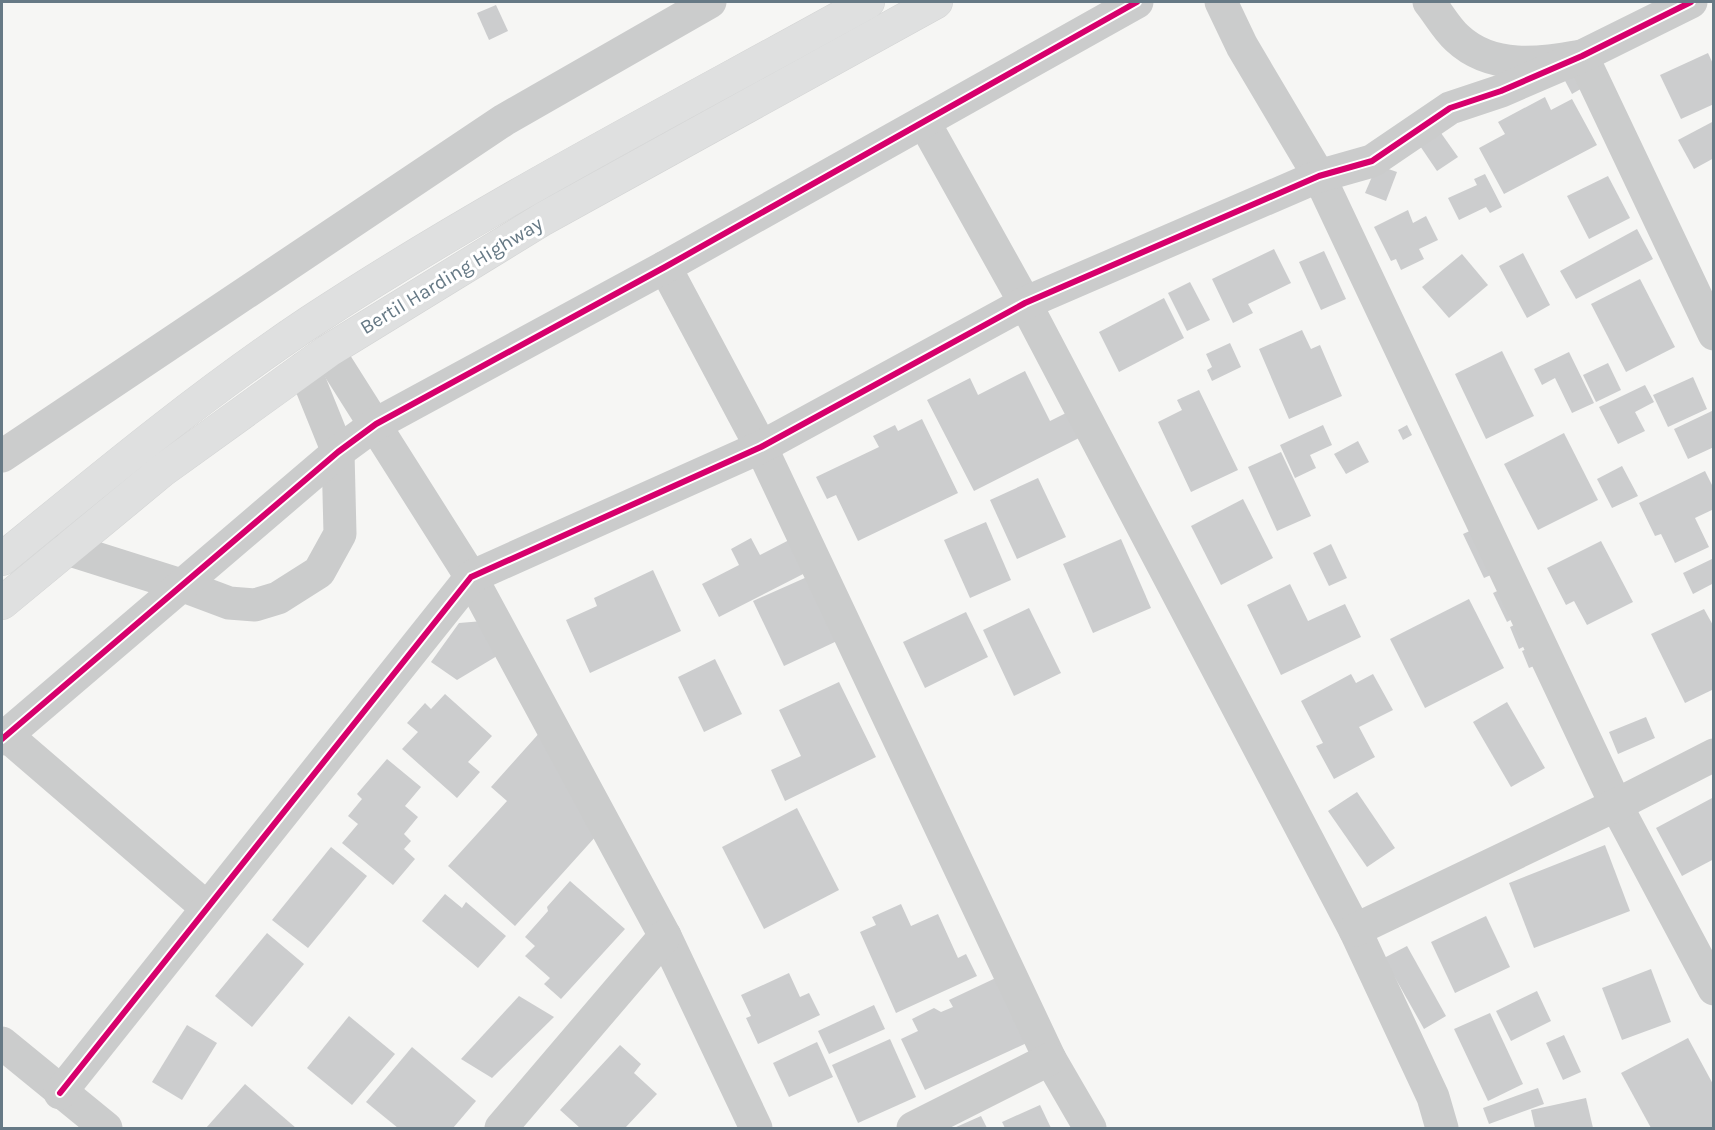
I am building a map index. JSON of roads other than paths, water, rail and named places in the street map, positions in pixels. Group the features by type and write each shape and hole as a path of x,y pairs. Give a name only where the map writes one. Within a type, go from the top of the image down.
{"main road":[{"name":"Bertil Harding Highway","path":"2,559 142,444 309,323 527,190 868,2"},
{"name":"Bertil Harding Highway","path":"2,603 163,470 316,359 543,219 936,2"}],"street":[{"path":"2,456 504,120 710,2"},
{"path":"207,908 4,737 338,452 376,424 665,267 1137,2"},
{"path":"1221,2 1242,46 1319,176 1616,805 1713,989"},
{"path":"1428,2 1457,39 1494,58 1513,63 1534,64 1582,56"},
{"path":"60,1093 471,577 761,447 1025,303 1319,176 1372,161 1449,108 1501,91 1582,56 1691,2"},
{"path":"1582,56 1713,334"},
{"path":"924,122 1025,303 1355,930 1433,1097 1442,1128"},
{"path":"665,267 761,447 1050,1059 1090,1128"},
{"path":"316,359 376,424 471,577 665,936 756,1128"},
{"path":"67,549 182,585 229,603 255,605 278,598 319,572 340,534 338,452 316,359"},
{"path":"1355,930 1616,805 1713,755"},
{"path":"501,1128 665,936"},
{"path":"2,1043 101,1127"},
{"path":"913,1128 1050,1059"}]}
